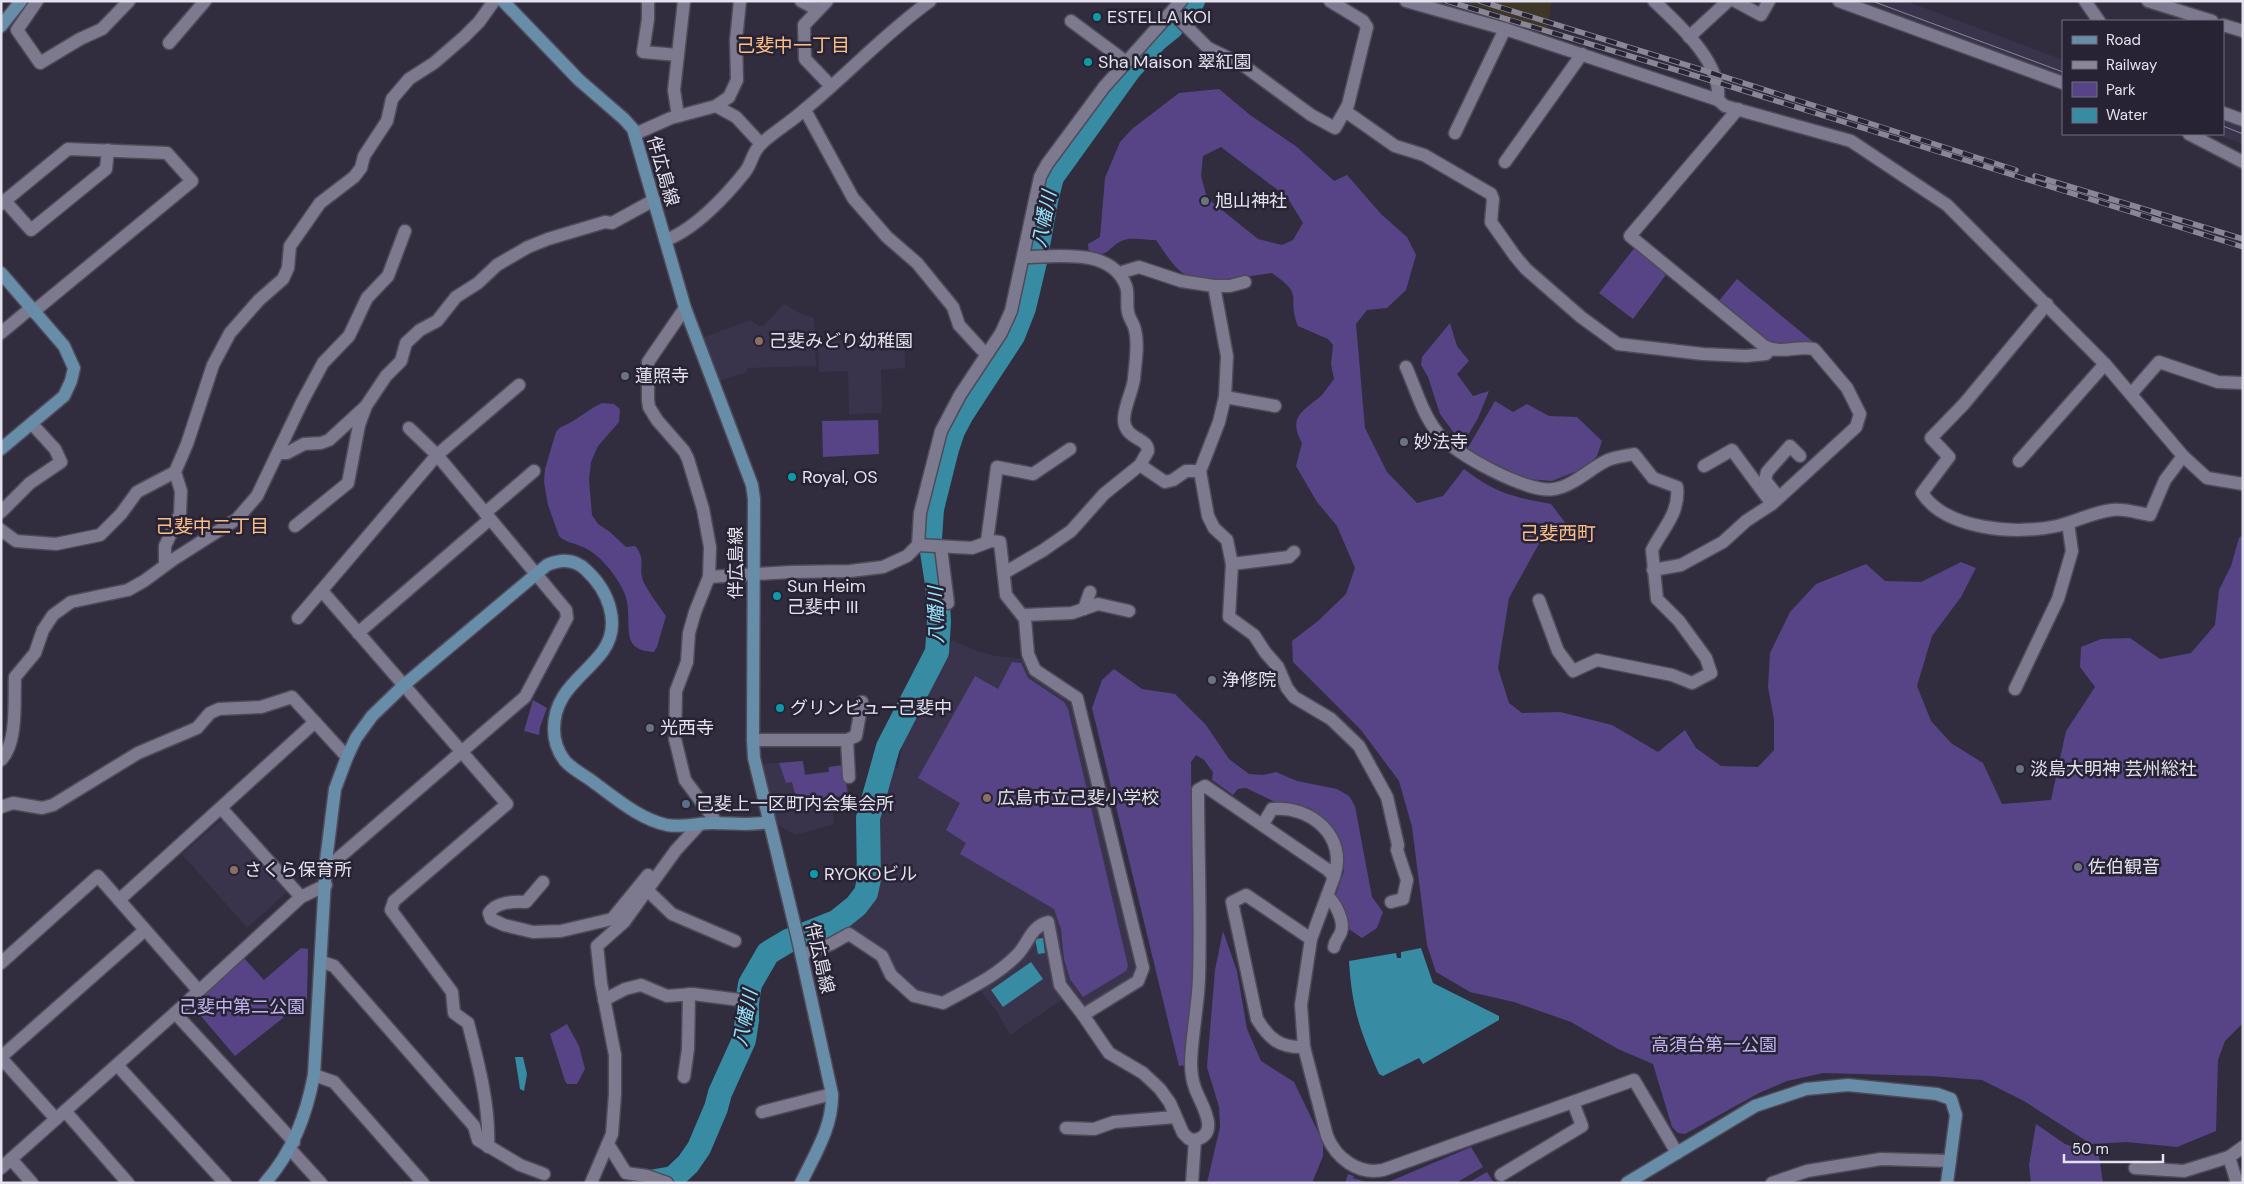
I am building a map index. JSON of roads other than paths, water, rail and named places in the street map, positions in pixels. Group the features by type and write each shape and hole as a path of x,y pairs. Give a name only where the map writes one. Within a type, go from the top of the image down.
{"street":[{"path":"1,26 21,1"},
{"path":"38,1 17,30 40,63 80,39 102,29 129,1"},
{"path":"169,43 205,1"},
{"path":"1,530 16,541 56,544 100,535 121,514 137,492 175,472 187,444 213,365 230,332 259,300 284,279 288,268 290,246 320,204 354,177 360,168 364,156 387,121 392,99 408,79 434,63 480,22 494,1"},
{"name":"伴広島線","path":"503,1 579,80 624,119 635,134 685,308 752,486 754,499 753,740 758,778 801,950 832,1094 833,1107 828,1126 802,1183"},
{"path":"648,1 648,19 643,52 678,55"},
{"path":"678,116 674,90 684,1"},
{"path":"635,134 678,116 716,106 729,97 738,80 736,40 740,1"},
{"path":"801,1 822,6"},
{"path":"666,240 691,227 732,187 747,170 754,152 761,144 805,110 830,85 930,1"},
{"path":"948,603 920,513 941,431 960,395 1012,311 1032,257 1040,177 1047,164 1091,104 1126,61 1177,17 1181,1"},
{"path":"1177,17 1208,48 1243,65 1311,115 1335,128 1345,112 1366,27 1363,21 1330,1"},
{"path":"1406,1 1505,29 1582,54 1718,100 1725,106 1852,141 1947,205 2106,364 2183,456 2207,478 2243,484"},
{"path":"1654,1 1704,54 1719,91 1718,100"},
{"path":"1689,37 1728,1"},
{"path":"1735,1 1761,15 1769,1"},
{"path":"1839,1 2062,83"},
{"path":"2085,1 2098,20"},
{"path":"2148,1 2209,20"},
{"path":"822,6 804,25 805,59 830,85"},
{"path":"1072,21 1126,61"},
{"path":"2224,25 2243,31"},
{"path":"1455,134 1505,29"},
{"path":"1505,162 1582,54"},
{"path":"716,106 736,117 761,144"},
{"path":"1652,570 1681,565 1723,542 1746,521 1776,501 1856,426 1860,414 1847,388 1814,349 1770,349 1630,236 1738,109"},
{"path":"805,110 853,198 887,237 917,263 953,307 959,325 987,354"},
{"path":"1345,112 1395,146 1424,155 1491,194 1493,200 1491,222 1526,270 1581,317 1618,344 1702,354 1746,356 1766,354 1770,349"},
{"path":"2224,113 2243,120"},
{"path":"2191,135 2243,162"},
{"path":"1,333 192,181 166,153 108,150 68,149 3,202 30,230 106,169 108,150"},
{"path":"295,526 348,482 359,424 366,406 386,376 401,361 406,343 420,330 437,321 456,297 478,283 497,265 528,247 605,222 612,223 622,220 654,200"},
{"path":"1,760 8,753 14,721 15,677 35,653 43,630 53,615 72,602 128,590 237,519 257,496 323,363 349,336 367,298 388,276 405,232"},
{"path":"1004,573 1042,551 1071,531 1104,494 1140,465 1148,448 1130,434 1125,427 1125,412 1133,382 1136,336 1135,327 1128,314 1127,288 1119,273 1110,265 1098,260 1032,257"},
{"path":"1119,273 1139,267 1181,281 1214,286 1230,286 1245,282"},
{"path":"1,273 64,346 74,368 72,381 64,396 1,449"},
{"path":"1214,286 1227,356 1225,397 1219,422 1200,471 1208,516 1214,528 1227,540 1232,564 1229,617 1254,635 1278,667 1287,688 1294,697 1331,719 1359,746 1387,797 1392,812 1398,845 1397,850 1407,880 1403,899 1391,902"},
{"path":"2047,304 1964,404 1931,438 1949,457 1922,493 1932,505 1955,518 1988,528 2007,530 2055,527 2112,510 2150,515 2165,480 2183,456"},
{"path":"685,308 648,362 648,400 649,407 657,420 684,451 688,459 703,509 710,547 709,577 695,612 689,634 687,662 676,691 675,739 685,780 717,823"},
{"path":"2131,394 2159,362 2218,382 2243,383"},
{"path":"2019,461 2106,364"},
{"path":"1406,367 1424,412 1441,437 1461,453 1506,478 1538,488 1554,490 1572,482 1608,460 1634,454 1653,478 1677,487 1677,506 1669,525 1652,550 1652,570 1657,600 1684,629 1706,658 1711,673 1692,683 1672,675 1597,660 1573,671 1558,651 1539,600"},
{"path":"298,618 437,455 519,385"},
{"path":"1225,397 1276,406"},
{"path":"278,453 287,453 304,444 329,440 345,427 356,413 366,406"},
{"path":"1,512 30,483 61,462 54,449 32,424"},
{"path":"326,861 335,861 525,697 566,621 566,610 437,455 409,428"},
{"path":"1776,501 1765,480 1767,472 1790,446 1800,456"},
{"path":"987,541 997,467 1034,474 1070,449"},
{"path":"1704,466 1732,450 1776,501"},
{"path":"1140,465 1165,482 1173,480 1186,471 1200,471"},
{"path":"358,633 534,471"},
{"path":"165,565 165,546 180,514 181,491 175,472"},
{"path":"2015,689 2058,599 2072,551 2068,523"},
{"path":"709,577 850,571 883,567 931,547 972,548 987,541 1000,542 1006,595 1025,618 1028,654 1034,670 1077,698 1143,968 1138,981 1084,1015"},
{"path":"1232,564 1289,558 1294,552"},
{"path":"265,1183 279,1166 292,1145 307,1110 314,1076 322,962 326,861 335,789 347,757 356,738 372,716 404,685 535,575 554,562 567,561 577,564 587,570 598,584 608,599 611,610 612,627 607,645 569,687 557,714 555,737 565,760 638,814 667,824 717,823 750,825 769,822"},
{"path":"322,591 507,804 394,901 391,910 452,992 454,1013 468,1022 479,1068 489,1135 488,1147"},
{"path":"1084,610 1090,592"},
{"path":"1023,615 1072,613 1098,604 1129,611"},
{"path":"1,807 13,803 42,808 53,805 138,753 197,728 210,713 219,709 261,707 292,697 347,757"},
{"path":"753,740 847,740 856,736 862,702"},
{"path":"119,900 315,722"},
{"path":"847,740 849,777"},
{"path":"801,950 823,948 849,934 882,956 891,975 914,996 943,1003 999,970 1018,954 1036,927 1048,922 1060,985 1084,1015 1109,1053 1143,1073 1160,1089 1170,1103 1183,1133 1195,1140 1204,1135 1208,1124 1204,1108 1195,1088 1192,1070 1199,978 1198,790 1205,786 1328,870 1334,877"},
{"path":"221,808 301,897"},
{"path":"1262,824 1272,809 1305,813 1317,820 1328,832 1335,849 1338,867 1311,939 1301,1005 1304,1047 1332,1147 1346,1161 1364,1170 1374,1171 1390,1168 1634,1080 1677,1153"},
{"path":"543,882 526,902 502,904 493,908 489,912 491,919 504,926 533,932 561,931 612,919 640,884 700,824"},
{"path":"591,1183 612,1134 615,1055 596,946 624,922 676,850"},
{"path":"1,963 98,876 198,990"},
{"path":"32,1183 6,1164 301,897 326,885"},
{"path":"646,889 672,914 735,941"},
{"path":"1304,1047 1292,1048 1278,1042 1267,1033 1257,1019 1232,902 1246,894 1311,939"},
{"path":"1327,896 1333,901 1341,922 1341,932 1334,947"},
{"path":"128,1183 1,1058 144,930"},
{"path":"322,962 334,966 474,1126 478,1140 520,1165 544,1174"},
{"path":"604,1000 637,985 645,986 667,996 688,994 740,1000"},
{"path":"684,1077 689,1022 688,994"},
{"path":"175,1013 292,1145 321,1183"},
{"path":"117,1065 225,1183"},
{"path":"314,1076 334,1082 423,1183"},
{"path":"1627,1183 1755,1106 1806,1089 1848,1085 1937,1094 1951,1099 1956,1115 1947,1183"},
{"path":"762,1112 832,1094"},
{"path":"1501,1175 1582,1126 1573,1102"},
{"path":"1066,1128 1094,1129 1114,1122 1175,1117"},
{"path":"1192,1183 1195,1140"},
{"path":"608,1144 626,1173 667,1183"},
{"path":"2135,1168 2184,1171 2229,1157 2243,1146"},
{"path":"2229,1157 2237,1183"},
{"path":"1772,1183 1807,1171 1880,1159 1950,1161"}],"water":[{"path":"1043,938 1045,953 1038,954 1035,939"},
{"path":"1421,948 1433,983 1499,1016 1499,1020 1423,1064 1419,1058 1383,1076 1379,1074 1358,1019 1352,993 1349,961 1396,953 1397,958 1401,958 1401,952"},
{"path":"1031,962 1043,979 1003,1007 991,990"},
{"path":"515,1057 523,1057 527,1074 524,1091 520,1089"}],"waterway":[{"name":"八幡川","path":"644,1183 673,1178 688,1164 699,1148 716,1108 720,1093 744,1040 750,984 768,953 788,941 836,922 856,906 866,893 869,879 868,818 888,747 937,652 939,622 937,584 930,539 932,509 953,431 1013,336 1024,308 1052,177 1129,70 1156,40 1171,28 1193,1"}],"tram line":[{"path":"1872,1 2062,72"},
{"path":"2224,126 2243,134"}],"railway":[{"path":"1447,1 1716,82 2243,247"},
{"path":"1480,1 2016,170"},
{"path":"2035,176 2243,239"}],"place":[{"name":"ESTELLA KOI","path":"1097,17"},
{"name":"Sha Maison 翠紅園","path":"1088,62"},
{"name":"旭山神社","path":"1205,201"},
{"name":"己斐みどり幼稚園","path":"759,341"},
{"name":"蓮照寺","path":"625,376"},
{"name":"妙法寺","path":"1404,442"},
{"name":"Royal, OS","path":"792,477"},
{"name":"Sun Heim 己斐中 III","path":"777,596"},
{"name":"浄修院","path":"1212,680"},
{"name":"グリンビュー己斐中","path":"780,708"},
{"name":"光西寺","path":"650,728"},
{"name":"淡島大明神 芸州総社","path":"2020,769"},
{"name":"広島市立己斐小学校","path":"987,798"},
{"name":"己斐上一区町内会集会所","path":"686,804"},
{"name":"佐伯観音","path":"2078,867"},
{"name":"さくら保育所","path":"234,870"},
{"name":"RYOKOビル","path":"814,874"}],"district":[{"name":"己斐中一丁目","path":"793,45"},
{"name":"己斐中二丁目","path":"212,526"},
{"name":"己斐西町","path":"1558,533"}],"park label":[{"name":"己斐中第二公園","path":"242,1007"},
{"name":"高須台第一公園","path":"1714,1045"}]}
